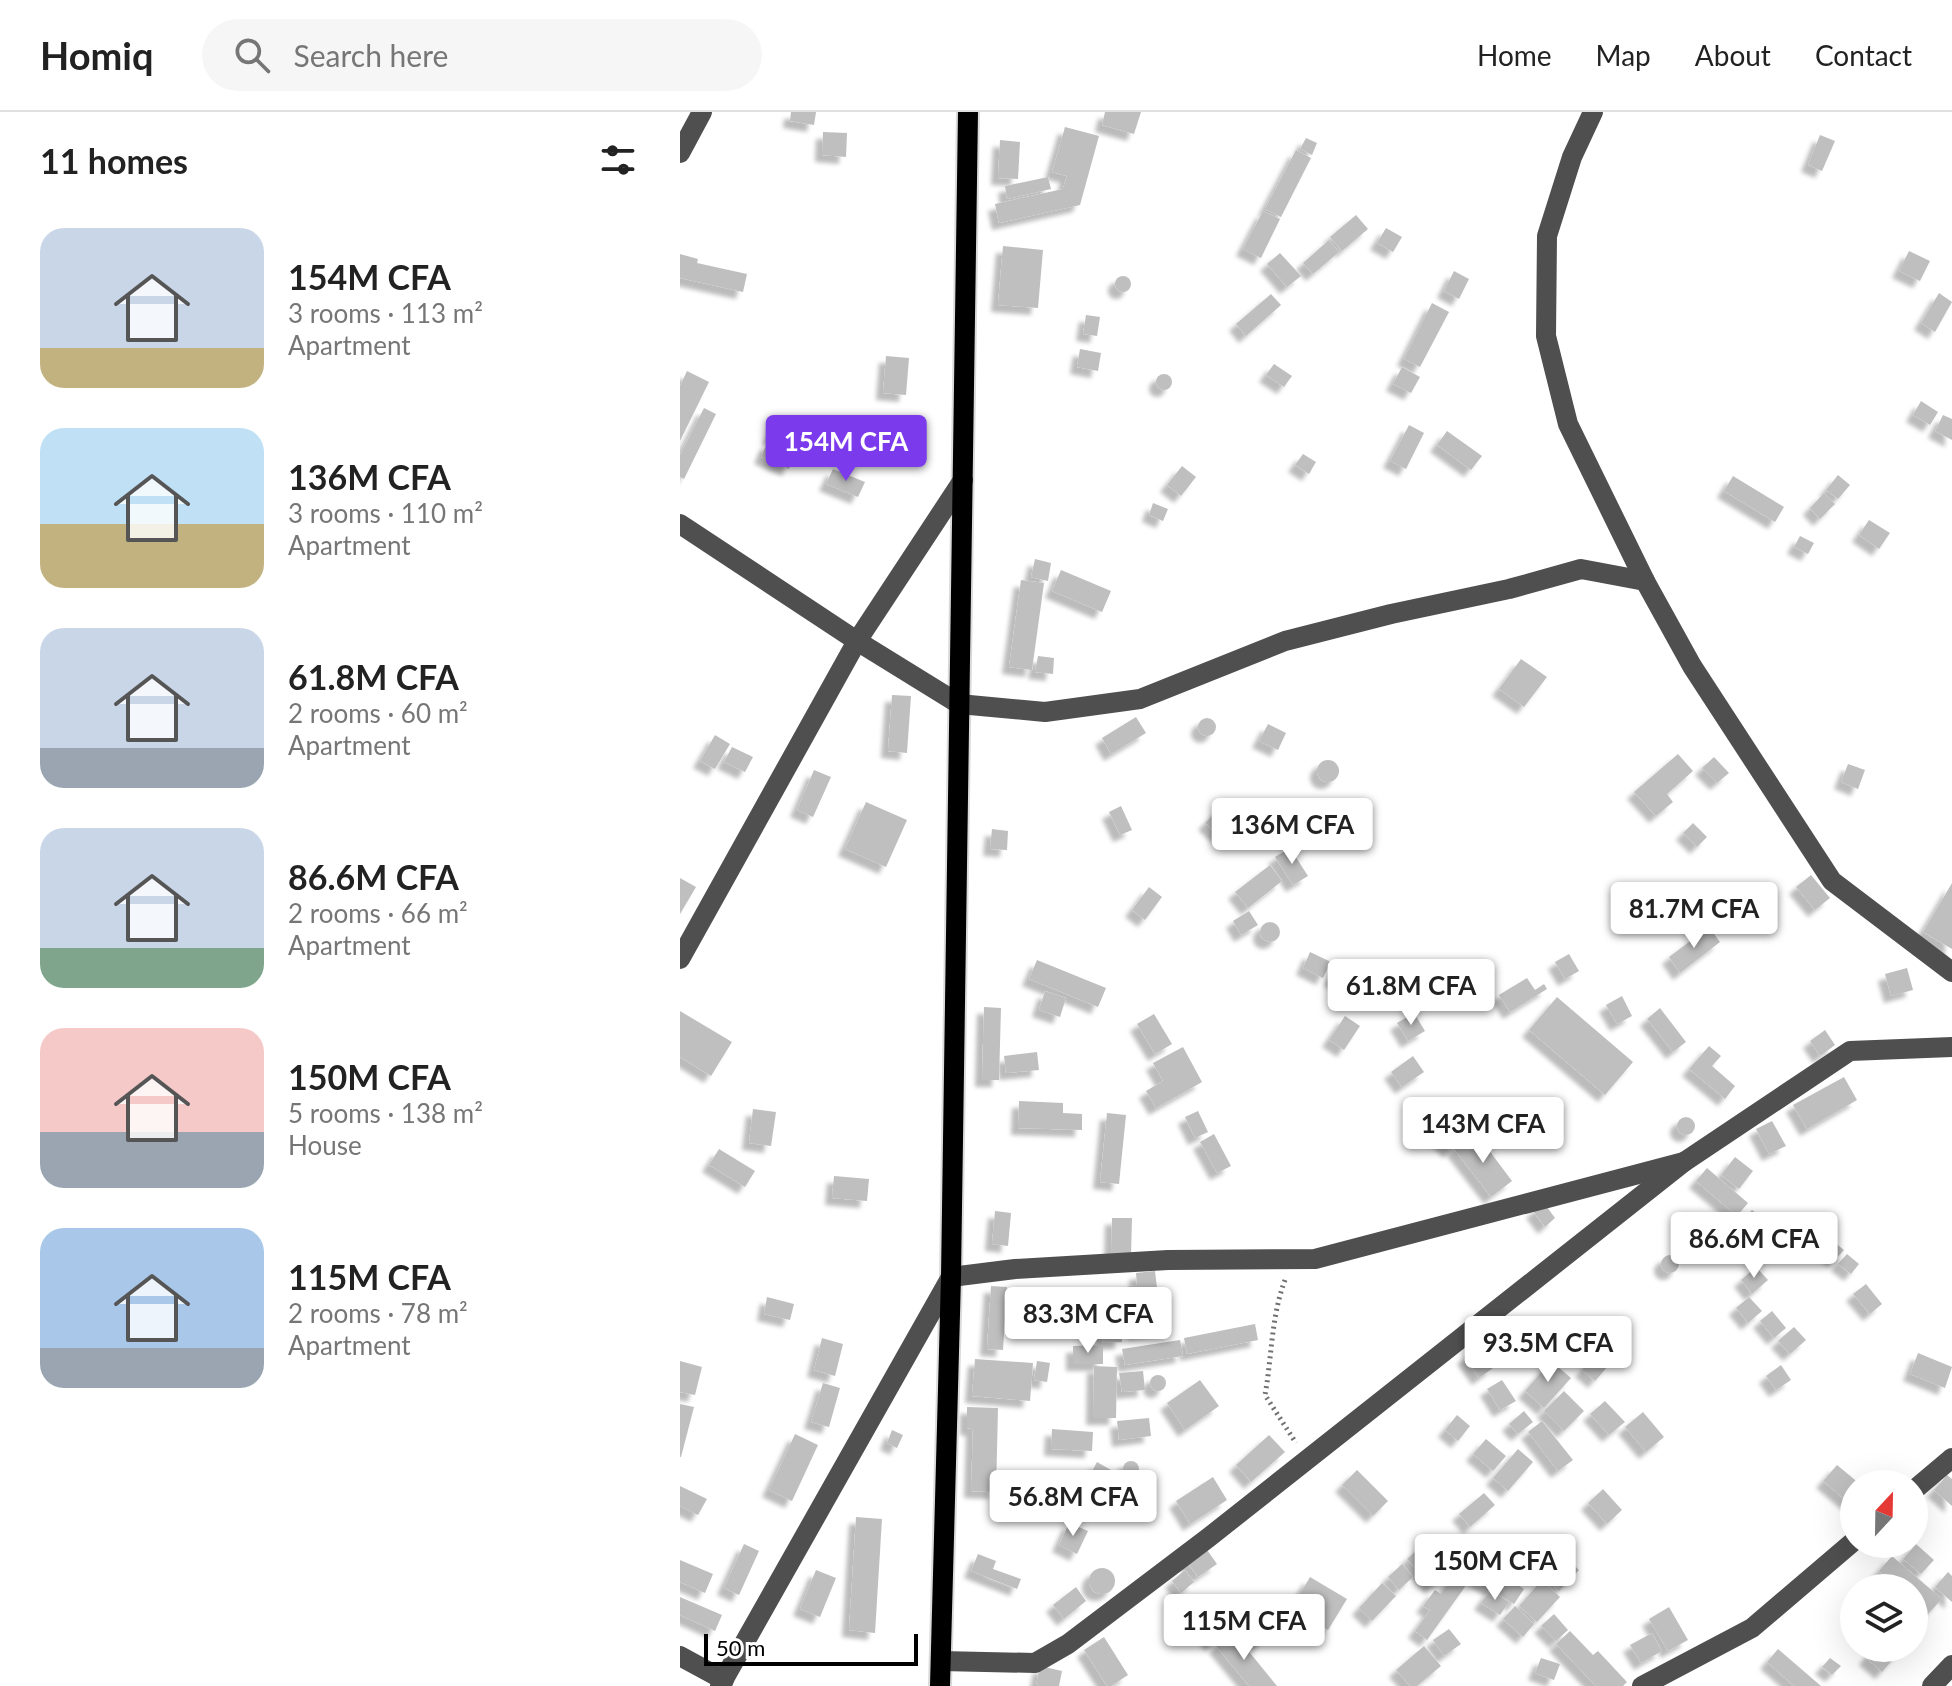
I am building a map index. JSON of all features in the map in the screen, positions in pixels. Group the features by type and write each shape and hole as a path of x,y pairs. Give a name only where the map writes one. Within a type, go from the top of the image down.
{"main road":[{"path":"940,1686 951,1277 968,112"}],"street":[{"path":"680,153 702,112"},
{"path":"1593,112 1572,157 1547,236 1546,336 1568,424 1645,581 1692,666 1832,881 1952,972"},
{"path":"680,959 857,641 963,480"},
{"path":"680,524 959,704 1045,712 1140,699 1285,641 1509,589 1581,569 1645,581"},
{"path":"941,1661 1035,1663 1068,1644 1684,1162 1850,1051 1952,1047"},
{"path":"680,1656 722,1683 951,1277 1015,1269 1168,1260 1315,1259 1684,1162"},
{"path":"1928,1478 1952,1458"},
{"path":"1642,1686 1752,1628 1840,1553"},
{"path":"1932,1686 1952,1665"}],"path":[{"path":"1307,1460 1265,1395 1271,1334 1284,1281 1315,1259"}],"building":[{"path":"791,112 816,112 814,125 790,121"},
{"path":"1105,112 1141,112 1134,134 1102,125"},
{"path":"1065,127 1099,136 1080,205 999,223 995,204 1063,189 1067,176 1052,172"},
{"path":"823,132 847,133 846,157 822,155"},
{"path":"1820,135 1835,141 1822,171 1808,165"},
{"path":"1306,138 1317,143 1312,155 1300,149"},
{"path":"1000,140 1020,142 1018,179 998,178"},
{"path":"1296,150 1311,158 1281,217 1265,209"},
{"path":"1048,177 1051,189 1007,199 1005,186"},
{"path":"1263,211 1280,219 1261,258 1243,249"},
{"path":"1356,215 1368,229 1342,251 1330,237"},
{"path":"1386,228 1402,237 1393,252 1377,243"},
{"path":"1329,240 1339,252 1313,274 1303,263"},
{"path":"1003,246 1043,250 1038,308 998,305"},
{"path":"1909,251 1930,261 1920,281 1899,271"},
{"path":"1280,253 1301,276 1287,287 1267,264"},
{"path":"680,254 698,259 697,263 747,274 743,292 680,278"},
{"path":"1454,271 1469,279 1459,299 1444,291"},
{"path":"1123,276 1129,278 1129,290 1123,292 1117,290 1115,284 1117,278"},
{"path":"1939,293 1952,302 1935,332 1921,323"},
{"path":"1271,294 1281,305 1246,336 1236,324"},
{"path":"1432,303 1449,312 1420,367 1404,359"},
{"path":"1086,315 1100,317 1097,336 1083,334"},
{"path":"1080,349 1101,353 1098,371 1077,367"},
{"path":"886,356 909,358 906,395 883,393"},
{"path":"1274,364 1292,376 1284,387 1266,375"},
{"path":"1402,367 1420,377 1411,393 1393,384"},
{"path":"687,371 709,382 680,441 680,386"},
{"path":"1161,374 1167,374 1172,382 1170,388 1161,390 1156,385 1156,379"},
{"path":"1921,401 1938,412 1930,425 1913,415"},
{"path":"704,408 716,414 684,479 680,477 680,455"},
{"path":"1943,415 1952,419 1952,440 1935,431"},
{"path":"777,420 820,437 813,454 770,437"},
{"path":"1409,425 1424,433 1406,469 1390,461"},
{"path":"1447,431 1482,456 1471,470 1437,445"},
{"path":"767,443 795,454 789,469 761,457"},
{"path":"1303,454 1316,462 1309,474 1295,465"},
{"path":"1182,466 1196,477 1181,496 1167,485"},
{"path":"833,469 865,482 858,497 826,484"},
{"path":"1838,475 1850,485 1838,499 1826,490"},
{"path":"1733,476 1784,507 1775,522 1724,491"},
{"path":"1824,493 1835,504 1820,519 1810,508"},
{"path":"1153,503 1168,509 1163,521 1149,515"},
{"path":"1869,520 1890,533 1879,549 1859,535"},
{"path":"1800,536 1814,543 1808,554 1794,547"},
{"path":"1035,559 1051,563 1048,581 1031,577"},
{"path":"1061,570 1111,591 1102,612 1052,591"},
{"path":"1021,580 1044,583 1032,670 1009,667"},
{"path":"1038,656 1054,658 1053,674 1035,672"},
{"path":"1521,659 1547,677 1524,707 1499,689"},
{"path":"892,695 911,696 907,753 888,751"},
{"path":"1136,717 1146,733 1111,754 1102,738"},
{"path":"1203,718 1211,718 1216,727 1214,734 1203,736 1198,731 1198,723"},
{"path":"1268,724 1286,733 1278,750 1259,741"},
{"path":"715,735 730,744 715,769 700,761"},
{"path":"732,747 753,757 745,772 724,762"},
{"path":"1678,754 1693,771 1667,794 1673,802 1656,816 1634,792"},
{"path":"1714,757 1729,773 1717,783 1702,768"},
{"path":"1328,760 1339,771 1328,782 1317,771"},
{"path":"1848,764 1865,770 1858,789 1841,782"},
{"path":"814,770 831,777 813,817 797,810"},
{"path":"866,802 907,820 886,867 845,849"},
{"path":"1121,806 1132,830 1120,835 1109,812"},
{"path":"1222,806 1235,820 1219,836 1205,823"},
{"path":"1693,823 1707,837 1697,847 1683,833"},
{"path":"992,829 1008,831 1007,850 990,849"},
{"path":"1290,848 1308,876 1293,885 1275,857"},
{"path":"1270,865 1282,881 1248,908 1235,892"},
{"path":"1811,875 1830,898 1815,910 1796,887"},
{"path":"680,878 696,887 680,914"},
{"path":"1952,883 1952,949 1923,932"},
{"path":"1149,887 1162,897 1145,920 1132,910"},
{"path":"1249,911 1258,925 1241,935 1233,921"},
{"path":"1266,922 1274,922 1280,932 1274,942 1266,942 1260,936 1260,928"},
{"path":"1709,927 1720,942 1680,973 1669,957"},
{"path":"1310,952 1331,962 1323,978 1303,968"},
{"path":"1569,954 1579,971 1565,979 1555,962"},
{"path":"1037,960 1106,988 1098,1007 1029,979"},
{"path":"1337,966 1349,972 1343,986 1331,979"},
{"path":"1907,968 1913,990 1891,996 1885,974"},
{"path":"1527,978 1535,990 1544,984 1547,989 1510,1012 1499,995"},
{"path":"1045,991 1066,998 1060,1017 1039,1010"},
{"path":"1622,996 1632,1016 1617,1024 1606,1005"},
{"path":"1557,997 1633,1062 1605,1095 1529,1030"},
{"path":"984,1007 1001,1008 999,1080 982,1080"},
{"path":"1660,1008 1686,1042 1673,1052 1647,1019"},
{"path":"680,1011 732,1042 711,1076 680,1057"},
{"path":"1414,1013 1425,1031 1408,1041 1397,1023"},
{"path":"1154,1014 1172,1044 1155,1054 1137,1024"},
{"path":"1345,1016 1360,1026 1344,1050 1329,1040"},
{"path":"1825,1030 1835,1045 1820,1056 1810,1041"},
{"path":"1709,1046 1721,1056 1712,1066 1735,1086 1725,1099 1689,1069"},
{"path":"1183,1047 1202,1082 1156,1108 1146,1091 1163,1081 1153,1063"},
{"path":"1037,1052 1039,1070 1006,1073 1004,1056"},
{"path":"1413,1056 1424,1072 1402,1087 1391,1072"},
{"path":"1844,1077 1857,1100 1807,1129 1793,1105"},
{"path":"1448,1098 1476,1128 1450,1151 1423,1122"},
{"path":"1019,1101 1063,1103 1063,1113 1082,1114 1082,1130 1018,1128"},
{"path":"753,1109 776,1112 771,1146 749,1143"},
{"path":"1198,1111 1208,1132 1195,1138 1185,1117"},
{"path":"1107,1113 1126,1115 1119,1184 1100,1182"},
{"path":"1686,1117 1695,1126 1686,1135 1677,1126"},
{"path":"1772,1121 1786,1146 1769,1154 1756,1129"},
{"path":"1476,1133 1512,1181 1491,1197 1454,1149"},
{"path":"1214,1134 1231,1166 1217,1173 1200,1142"},
{"path":"719,1149 755,1171 745,1187 709,1165"},
{"path":"1735,1157 1753,1171 1739,1189 1721,1175"},
{"path":"1707,1168 1748,1203 1737,1216 1696,1181"},
{"path":"834,1176 869,1179 867,1201 832,1198"},
{"path":"1544,1203 1555,1218 1545,1227 1533,1211"},
{"path":"1752,1210 1763,1219 1752,1232 1741,1223"},
{"path":"995,1211 1011,1213 1008,1246 992,1244"},
{"path":"1112,1218 1132,1218 1131,1256 1111,1256"},
{"path":"1834,1242 1844,1250 1835,1260 1825,1252"},
{"path":"1847,1254 1859,1264 1851,1274 1838,1264"},
{"path":"1670,1255 1679,1264 1670,1273 1661,1264"},
{"path":"1756,1267 1768,1280 1752,1294 1741,1280"},
{"path":"1155,1271 1162,1330 1135,1333 1129,1286 1137,1285 1136,1273"},
{"path":"1866,1284 1882,1304 1870,1314 1853,1294"},
{"path":"991,1286 1007,1287 1003,1350 987,1349"},
{"path":"1119,1288 1122,1342 1103,1343 1101,1289"},
{"path":"1029,1289 1035,1305 1017,1311 1012,1295"},
{"path":"767,1297 794,1304 790,1320 764,1314"},
{"path":"1749,1297 1762,1311 1748,1323 1736,1308"},
{"path":"1772,1311 1786,1328 1774,1338 1760,1321"},
{"path":"1255,1324 1258,1340 1187,1354 1184,1338"},
{"path":"1520,1324 1535,1343 1522,1353 1507,1334"},
{"path":"1794,1327 1806,1340 1790,1354 1778,1341"},
{"path":"822,1338 843,1344 835,1376 814,1370"},
{"path":"1180,1340 1183,1356 1125,1365 1122,1349"},
{"path":"1103,1345 1103,1364 1073,1364 1073,1346"},
{"path":"1479,1347 1493,1368 1479,1378 1464,1357"},
{"path":"1918,1353 1952,1367 1945,1388 1910,1374"},
{"path":"1596,1354 1609,1365 1595,1381 1582,1370"},
{"path":"975,1359 1033,1363 1030,1401 972,1396"},
{"path":"680,1361 702,1367 695,1395 680,1392"},
{"path":"1037,1361 1050,1363 1047,1382 1034,1380"},
{"path":"1551,1361 1571,1378 1544,1408 1525,1391"},
{"path":"1781,1365 1791,1380 1776,1390 1766,1376"},
{"path":"1094,1366 1117,1367 1116,1418 1093,1418"},
{"path":"1143,1371 1145,1390 1122,1392 1119,1373"},
{"path":"1158,1375 1166,1383 1158,1391 1150,1383"},
{"path":"1200,1380 1219,1406 1185,1430 1167,1403"},
{"path":"1502,1380 1516,1401 1500,1410 1487,1389"},
{"path":"823,1383 840,1388 829,1427 811,1422"},
{"path":"1564,1391 1584,1411 1564,1431 1544,1411"},
{"path":"1605,1401 1625,1422 1609,1435 1590,1414"},
{"path":"680,1404 694,1407 681,1457 680,1457"},
{"path":"967,1407 998,1408 996,1492 971,1491 973,1429 967,1428"},
{"path":"1524,1411 1533,1422 1518,1434 1509,1424"},
{"path":"1643,1412 1664,1437 1646,1452 1625,1427"},
{"path":"1457,1415 1470,1426 1458,1441 1445,1430"},
{"path":"1149,1418 1151,1436 1119,1440 1117,1421"},
{"path":"1542,1421 1573,1460 1558,1471 1528,1432"},
{"path":"1052,1429 1093,1432 1092,1451 1051,1449"},
{"path":"892,1430 903,1435 897,1448 887,1443"},
{"path":"795,1434 818,1445 792,1501 769,1490"},
{"path":"1269,1435 1285,1452 1251,1482 1236,1465"},
{"path":"1486,1439 1506,1456 1493,1471 1473,1454"},
{"path":"1518,1449 1533,1462 1508,1491 1493,1478"},
{"path":"1131,1461 1139,1469 1131,1477 1123,1469"},
{"path":"1097,1462 1111,1470 1101,1489 1086,1482"},
{"path":"1837,1465 1843,1470 1840,1470 1840,1495 1823,1481"},
{"path":"1357,1470 1388,1501 1373,1516 1342,1485"},
{"path":"1068,1475 1084,1480 1078,1497 1062,1492"},
{"path":"1947,1475 1952,1479 1952,1506 1934,1490"},
{"path":"1213,1477 1227,1500 1190,1524 1176,1501"},
{"path":"680,1486 707,1499 698,1515 680,1506"},
{"path":"1603,1489 1622,1510 1607,1524 1588,1503"},
{"path":"1484,1493 1495,1505 1470,1527 1459,1514"},
{"path":"1019,1496 1025,1498 1025,1510 1019,1512 1013,1510 1011,1504 1013,1498"},
{"path":"856,1517 882,1519 875,1633 849,1630"},
{"path":"1069,1523 1088,1531 1077,1554 1059,1545"},
{"path":"1426,1542 1451,1570 1432,1587 1407,1559"},
{"path":"1452,1542 1524,1589 1514,1604 1442,1557"},
{"path":"744,1544 759,1551 739,1595 724,1588"},
{"path":"1205,1547 1217,1564 1198,1577 1186,1561"},
{"path":"978,1554 996,1561 993,1569 1021,1579 1017,1589 971,1571"},
{"path":"1928,1555 1934,1560 1921,1574 1903,1559 1928,1558"},
{"path":"1564,1556 1579,1570 1559,1591 1544,1578"},
{"path":"1890,1558 1894,1558 1913,1574 1882,1574 1879,1571"},
{"path":"680,1560 713,1574 705,1593 680,1582"},
{"path":"1402,1564 1413,1577 1399,1590 1388,1577"},
{"path":"1102,1568 1111,1572 1115,1581 1111,1590 1102,1594 1093,1590 1089,1581 1093,1572"},
{"path":"816,1570 836,1578 820,1617 800,1609"},
{"path":"1185,1570 1194,1582 1181,1593 1172,1581"},
{"path":"1948,1572 1952,1576 1952,1602 1935,1587"},
{"path":"1454,1575 1467,1584 1427,1640 1415,1631 1430,1610 1423,1606 1435,1590 1441,1594"},
{"path":"1310,1577 1347,1599 1328,1630 1291,1609"},
{"path":"1542,1580 1560,1597 1537,1622 1519,1606"},
{"path":"1382,1583 1396,1596 1372,1621 1359,1608"},
{"path":"1076,1587 1086,1601 1064,1619 1053,1605"},
{"path":"1928,1587 1942,1599 1928,1614"},
{"path":"1490,1590 1509,1602 1500,1615 1481,1603"},
{"path":"680,1597 722,1615 715,1631 680,1615"},
{"path":"1211,1604 1231,1629 1212,1644 1192,1619"},
{"path":"1515,1606 1534,1624 1523,1637 1503,1619"},
{"path":"1669,1607 1688,1640 1668,1651 1649,1619"},
{"path":"1554,1614 1568,1630 1556,1641 1541,1626"},
{"path":"1255,1620 1266,1639 1249,1649 1238,1630"},
{"path":"1449,1629 1461,1644 1444,1656 1433,1640"},
{"path":"1570,1631 1593,1655 1598,1651 1627,1682 1623,1686 1596,1686 1556,1644"},
{"path":"1233,1632 1277,1686 1249,1686 1216,1646"},
{"path":"1652,1633 1662,1651 1641,1663 1630,1645"},
{"path":"1104,1637 1128,1675 1111,1686 1107,1686 1084,1650"},
{"path":"1424,1646 1441,1666 1417,1686 1410,1686 1396,1670"},
{"path":"1778,1649 1821,1686 1794,1686 1767,1662"},
{"path":"1541,1658 1560,1664 1554,1680 1535,1673"},
{"path":"1830,1658 1841,1666 1832,1675 1822,1667"},
{"path":"1871,1662 1891,1662 1882,1672"},
{"path":"1040,1666 1062,1671 1059,1686 1036,1686"}]}
